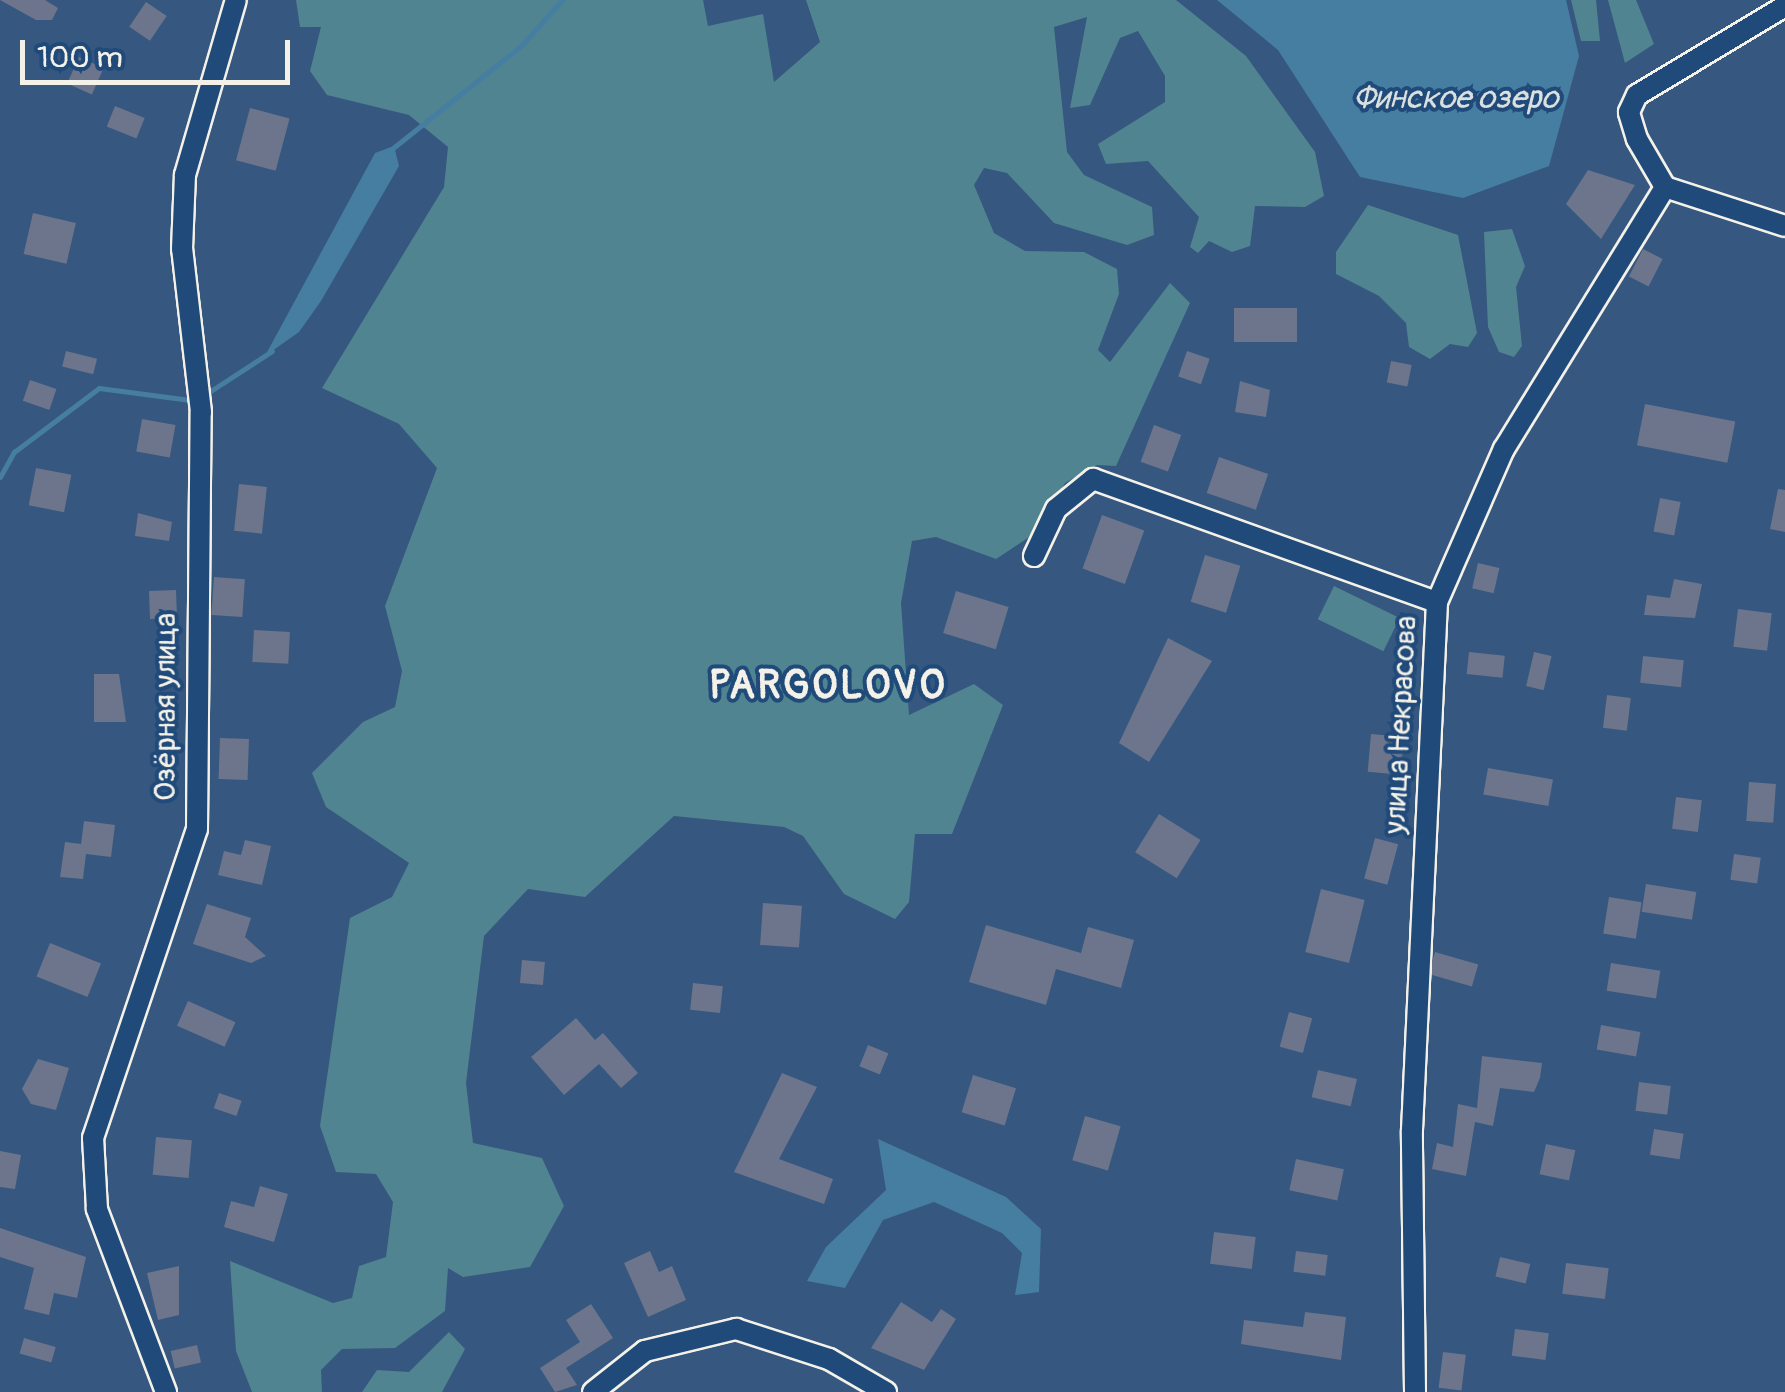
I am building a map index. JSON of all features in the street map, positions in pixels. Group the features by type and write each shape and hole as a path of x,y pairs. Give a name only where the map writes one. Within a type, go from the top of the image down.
{"street":[{"name":"Озёрная улица","path":"166,1392 97,1209 93,1138 197,829 201,412 184,194 236,0"},
{"path":"1785,6 1637,96 1630,112 1637,139 1665,187 1785,226"},
{"name":"улица Некрасова","path":"1415,1392 1412,1130 1437,602 1504,449 1665,187"},
{"path":"1034,556 1056,509 1092,479 1437,602"},
{"path":"593,1392 645,1351 736,1329 829,1359 886,1392"}],"green space":[{"path":"296,0 703,0 708,26 763,14 774,82 820,42 806,0 1176,0 1246,56 1315,152 1324,196 1305,207 1255,206 1250,246 1232,252 1209,241 1198,253 1190,247 1199,217 1148,161 1106,164 1098,144 1165,102 1165,76 1138,31 1120,38 1090,105 1070,108 1087,17 1054,27 1067,152 1084,175 1152,207 1154,235 1127,245 1054,223 1007,173 984,168 974,185 994,233 1025,251 1084,252 1117,269 1119,294 1098,350 1110,362 1170,283 1190,303 1116,466 1097,465 1065,483 1037,532 996,559 936,537 912,541 901,603 909,715 974,684 1003,705 952,834 915,834 909,902 895,919 844,894 803,836 784,827 674,816 585,897 528,889 484,936 466,1083 473,1143 542,1158 564,1206 530,1267 463,1277 448,1268 445,1311 395,1348 342,1349 321,1370 322,1392 252,1392 236,1351 230,1261 333,1303 352,1298 359,1266 386,1257 393,1202 376,1174 336,1172 320,1126 350,918 392,897 409,863 326,807 312,773 363,722 395,707 402,671 385,606 437,468 399,424 322,388 444,187 448,147 409,115 327,95 310,71 321,27 300,27"},
{"path":"1571,0 1596,0 1600,41 1581,41"},
{"path":"1608,0 1636,0 1654,44 1625,63"},
{"path":"1368,205 1458,235 1477,333 1468,347 1450,344 1430,359 1409,347 1406,323 1379,296 1336,274 1336,252"},
{"path":"1512,229 1525,266 1516,287 1522,346 1514,357 1499,352 1488,327 1484,232"},
{"path":"1334,586 1400,618 1383,651 1318,619"},
{"path":"449,1332 465,1349 442,1392 362,1392 377,1370 409,1372"}],"water":[{"name":"Финское озеро","path":"1217,0 1566,0 1579,56 1549,166 1463,198 1360,177 1278,50"},
{"path":"394,146 399,166 321,301 299,332 265,356 375,153"},
{"path":"878,1139 1006,1197 1041,1229 1039,1292 1015,1295 1022,1253 1002,1233 934,1202 883,1220 845,1288 807,1281 826,1247 886,1190"}],"building":[{"path":"0,0 45,0 58,8 52,20 36,20"},
{"path":"146,2 167,16 150,41 129,27"},
{"path":"79,57 104,68 92,94 67,83"},
{"path":"115,106 145,118 136,138 107,126"},
{"path":"250,108 290,119 276,171 236,160"},
{"path":"1588,170 1635,185 1601,239 1566,204"},
{"path":"33,213 76,223 66,264 24,254"},
{"path":"1643,249 1663,259 1649,287 1629,277"},
{"path":"1234,308 1297,308 1297,342 1234,342"},
{"path":"66,351 97,359 93,374 62,367"},
{"path":"1187,351 1210,359 1201,384 1178,377"},
{"path":"1391,361 1412,365 1407,387 1387,383"},
{"path":"30,380 56,389 49,410 23,401"},
{"path":"1240,381 1270,390 1266,417 1235,412"},
{"path":"1645,404 1735,422 1727,463 1637,445"},
{"path":"142,419 175,425 170,457 136,451"},
{"path":"1154,425 1181,435 1168,472 1141,462"},
{"path":"1219,457 1268,474 1256,510 1207,493"},
{"path":"36,468 71,475 64,512 29,505"},
{"path":"239,484 267,487 262,534 234,531"},
{"path":"1778,489 1785,490 1785,532 1770,529"},
{"path":"1660,498 1681,502 1674,535 1654,531"},
{"path":"138,513 172,522 169,541 135,536"},
{"path":"1102,515 1144,530 1125,584 1083,569"},
{"path":"1205,555 1240,566 1226,613 1191,602"},
{"path":"1478,563 1499,568 1494,593 1472,588"},
{"path":"214,577 245,579 242,617 211,615"},
{"path":"1674,579 1702,584 1695,618 1644,615 1647,595 1670,598"},
{"path":"176,590 177,618 150,619 149,591"},
{"path":"956,591 1009,607 996,649 943,633"},
{"path":"1738,609 1772,613 1767,651 1733,647"},
{"path":"254,630 290,632 288,664 252,662"},
{"path":"1168,638 1212,661 1149,762 1119,743"},
{"path":"1469,652 1505,656 1503,678 1467,674"},
{"path":"1534,652 1552,656 1544,690 1526,686"},
{"path":"1643,656 1684,660 1681,687 1640,683"},
{"path":"94,674 119,674 126,722 94,722"},
{"path":"1607,695 1631,698 1627,731 1603,728"},
{"path":"1371,734 1404,737 1401,775 1368,772"},
{"path":"220,738 249,739 248,780 219,779"},
{"path":"1488,768 1553,779 1548,806 1483,795"},
{"path":"1749,782 1776,784 1773,823 1746,821"},
{"path":"1676,797 1702,800 1698,832 1672,829"},
{"path":"1159,814 1201,840 1177,878 1135,852"},
{"path":"84,821 115,825 111,857 86,854 83,879 60,877 65,842 81,844"},
{"path":"1375,838 1398,844 1387,885 1364,879"},
{"path":"245,840 271,846 262,885 218,875 224,851 241,855"},
{"path":"1734,854 1761,858 1757,884 1730,880"},
{"path":"1646,884 1696,892 1692,920 1642,912"},
{"path":"1321,889 1365,900 1349,963 1305,952"},
{"path":"1609,897 1642,902 1636,939 1603,934"},
{"path":"763,903 802,906 799,948 760,945"},
{"path":"207,904 251,918 245,937 266,956 251,963 193,944"},
{"path":"986,925 1081,953 1088,927 1134,940 1121,988 1056,969 1046,1005 969,982"},
{"path":"50,943 101,964 88,997 37,976"},
{"path":"1435,952 1478,964 1472,987 1429,974"},
{"path":"522,960 545,962 543,985 520,983"},
{"path":"1611,963 1660,971 1656,998 1607,991"},
{"path":"693,983 723,986 720,1013 690,1010"},
{"path":"188,1001 236,1022 225,1047 177,1026"},
{"path":"1289,1012 1312,1018 1303,1053 1280,1047"},
{"path":"576,1018 595,1040 603,1033 638,1073 621,1088 599,1064 564,1095 531,1057"},
{"path":"1601,1025 1640,1032 1636,1057 1597,1050"},
{"path":"868,1045 888,1053 880,1075 859,1066"},
{"path":"1482,1056 1542,1063 1534,1092 1500,1088 1493,1126 1475,1122 1466,1176 1432,1169 1437,1143 1453,1147 1458,1104 1477,1108"},
{"path":"38,1059 69,1068 56,1110 31,1104 22,1089"},
{"path":"1318,1070 1357,1079 1351,1106 1312,1097"},
{"path":"782,1073 817,1087 779,1159 833,1179 824,1204 734,1172"},
{"path":"973,1075 1016,1088 1005,1125 962,1112"},
{"path":"1639,1082 1671,1086 1667,1115 1635,1111"},
{"path":"219,1093 242,1101 236,1116 214,1108"},
{"path":"1085,1116 1121,1126 1108,1170 1072,1160"},
{"path":"1654,1129 1684,1134 1680,1159 1650,1155"},
{"path":"156,1137 192,1140 189,1178 153,1175"},
{"path":"1546,1144 1575,1150 1569,1181 1540,1174"},
{"path":"0,1151 21,1155 15,1189 0,1187"},
{"path":"1296,1159 1344,1169 1337,1200 1289,1190"},
{"path":"260,1186 288,1194 274,1242 224,1227 231,1201 254,1207"},
{"path":"0,1228 86,1257 77,1298 54,1293 49,1315 24,1309 34,1268 0,1257"},
{"path":"1214,1232 1256,1237 1252,1269 1210,1264"},
{"path":"650,1251 659,1272 672,1266 686,1300 648,1317 624,1263"},
{"path":"1296,1251 1328,1255 1325,1276 1293,1272"},
{"path":"1500,1257 1530,1264 1526,1283 1496,1276"},
{"path":"1566,1263 1609,1268 1605,1299 1562,1294"},
{"path":"179,1266 179,1315 158,1320 147,1273"},
{"path":"901,1302 932,1322 941,1309 956,1319 924,1370 871,1348"},
{"path":"591,1304 613,1338 566,1368 577,1385 555,1392 540,1368 580,1342 566,1320"},
{"path":"1305,1312 1346,1317 1341,1360 1241,1344 1244,1320 1303,1327"},
{"path":"1515,1329 1549,1333 1545,1360 1512,1356"},
{"path":"24,1338 56,1347 51,1362 20,1353"},
{"path":"197,1345 201,1363 175,1369 171,1351"},
{"path":"1443,1352 1466,1355 1461,1391 1439,1388"}],"waterway":[{"path":"393,148 521,46 562,0"},
{"path":"209,392 272,351"},
{"path":"0,477 14,452 99,388 190,400"}],"district":[{"name":"PARGOLOVO","path":"828,686"}]}
